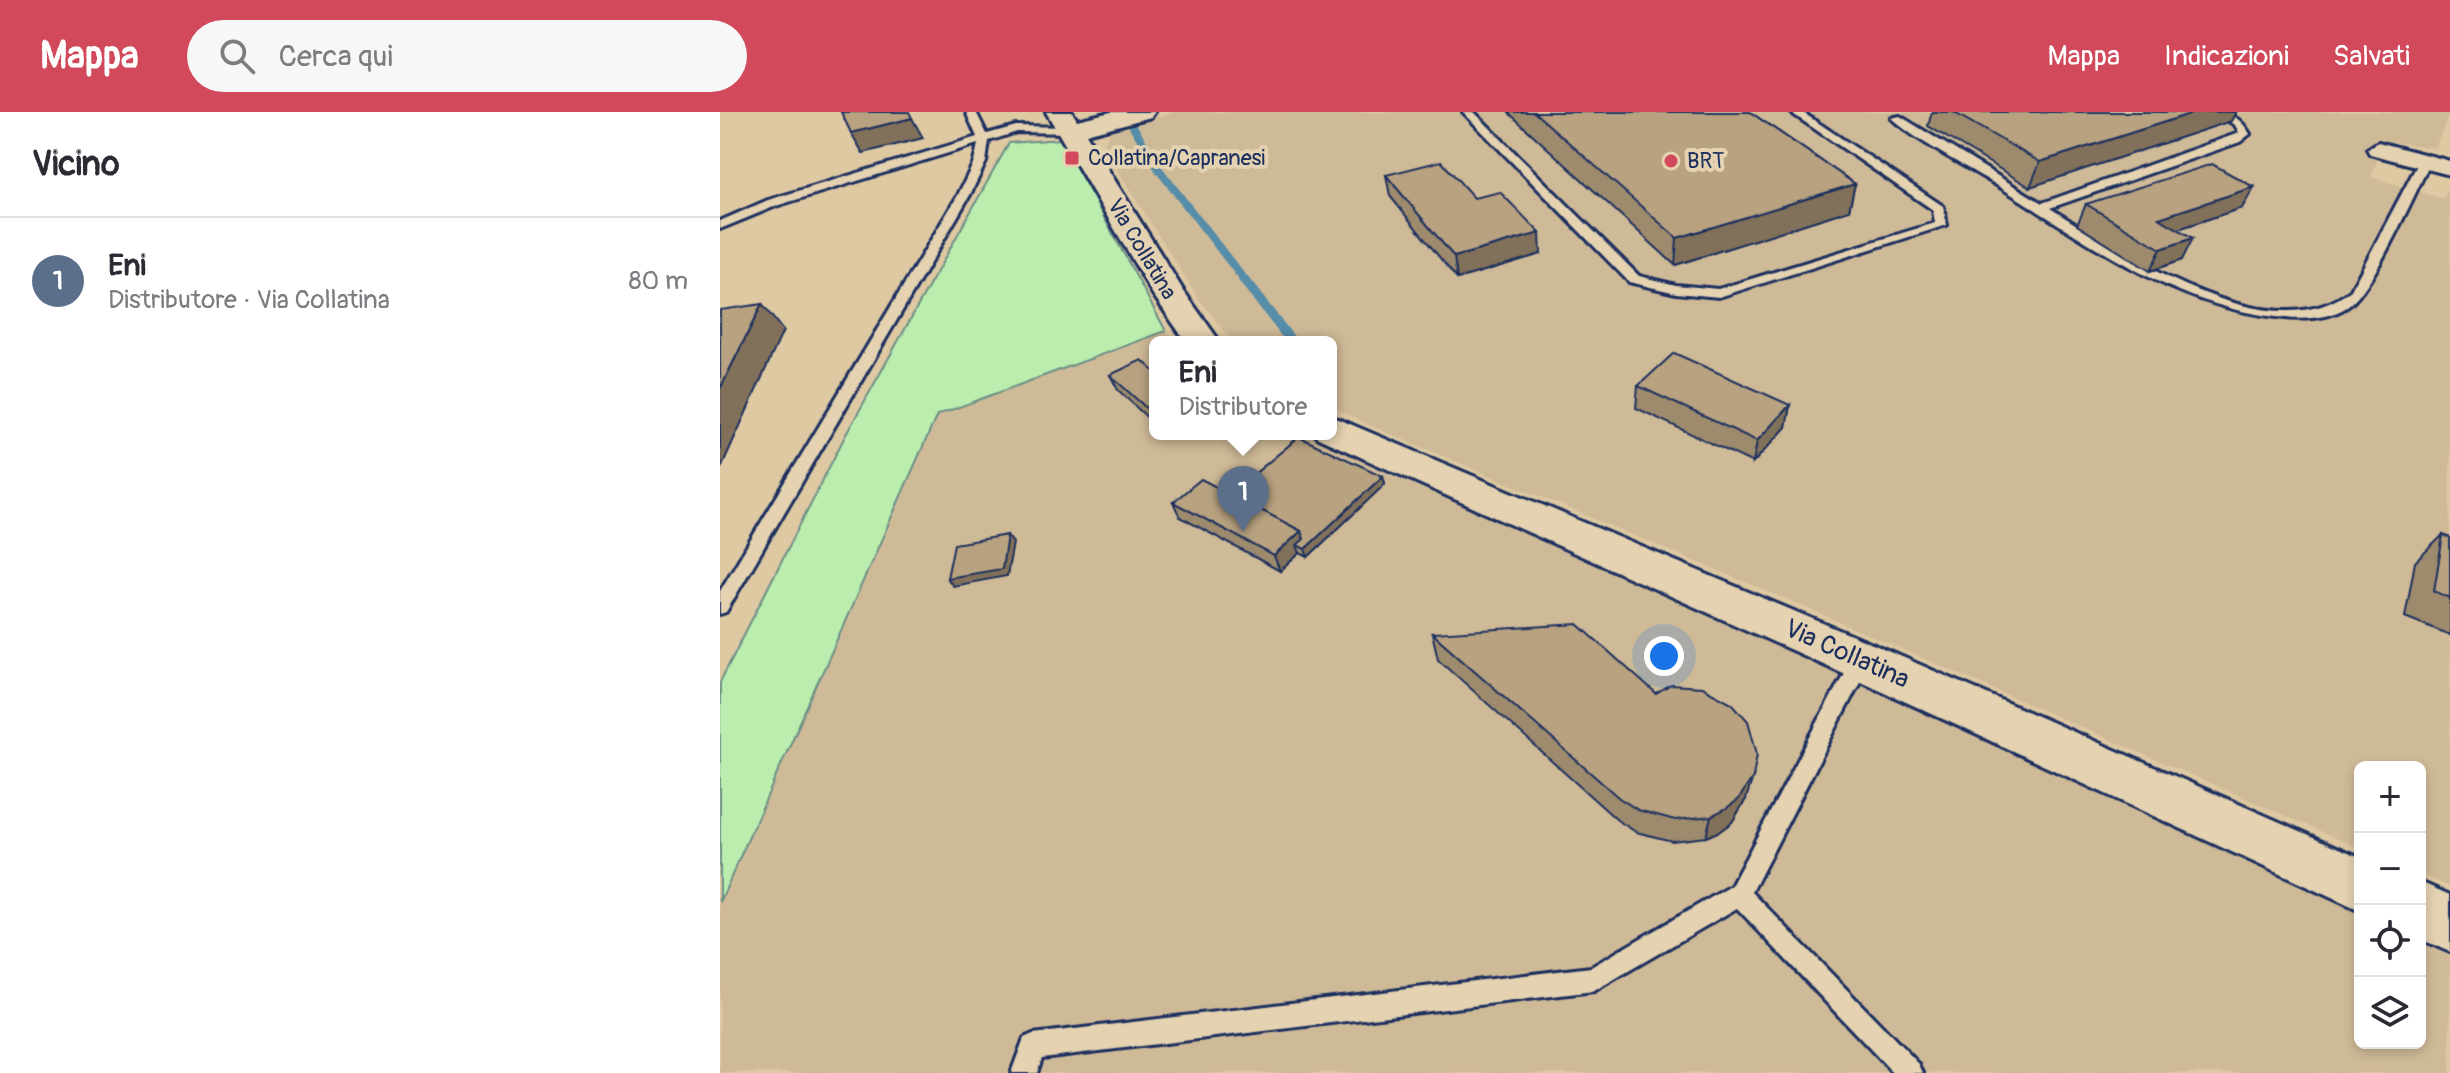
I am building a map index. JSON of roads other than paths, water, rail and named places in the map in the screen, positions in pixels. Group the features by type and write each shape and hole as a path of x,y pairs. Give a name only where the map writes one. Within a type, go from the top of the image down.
{"street":[{"path":"1065,121 1142,112"},
{"name":"Via Collatina","path":"1065,121 1175,305 1198,336"},
{"path":"2378,149 2450,168"},
{"name":"Via Collatina","path":"1337,432 1861,660 2354,881"},
{"path":"2426,913 2450,924"}],"lane":[{"path":"720,607 964,195 983,152 985,138 971,112"},
{"path":"1468,112 1634,279 1665,288 1691,293 1719,293 1941,225 1939,209 1795,112"},
{"path":"1891,115 1917,112"},
{"path":"2041,207 2236,140 2245,134 2239,123 2217,112"},
{"path":"1891,115 2119,257 2172,285 2271,312 2321,313 2343,306 2357,292 2425,161"},
{"path":"720,225 772,203 985,138 1065,121"},
{"path":"1024,1073 1033,1047 1594,979 1739,894 1861,660"},
{"path":"1739,894 1910,1073"}],"waterway":[{"path":"1133,126 1160,171 1245,281"},
{"path":"1243,279 1287,336"}],"place":[{"name":"Collatina/Capranesi","path":"1072,158"},
{"name":"BRT","path":"1671,161"},
{"name":"Eni","path":"1243,532"}]}
